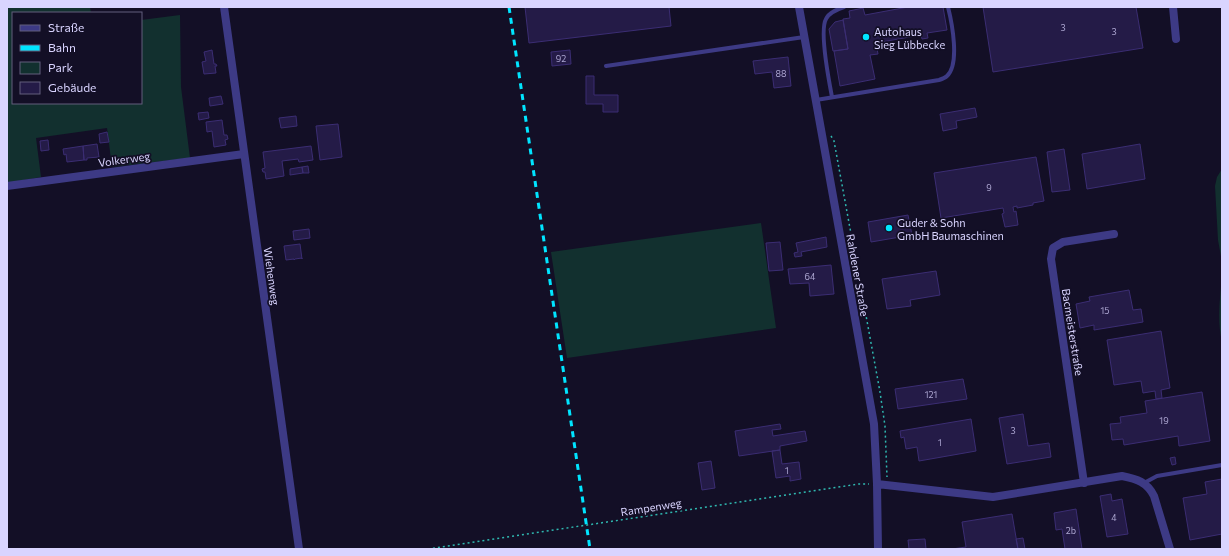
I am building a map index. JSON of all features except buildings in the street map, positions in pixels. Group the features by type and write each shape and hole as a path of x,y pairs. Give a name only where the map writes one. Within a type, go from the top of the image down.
{"street":[{"name":"Wiehenweg","path":"224,7 299,549"},
{"name":"Rahdener Straße","path":"799,7 874,424 878,549"},
{"path":"1173,7 1176,39"},
{"name":"Volkerweg","path":"7,186 244,154"},
{"name":"Bacmeisterstraße","path":"1084,482 1051,259 1053,248 1063,242 1114,234"},
{"path":"877,484 993,497 1122,476 1144,483 1150,489 1154,496 1170,549"}],"lane":[{"path":"832,97 825,51 823,25 826,18 832,12 844,7"},
{"path":"816,100 939,80 946,77 951,72 954,62 954,45 948,7"},
{"path":"606,66 804,37"},
{"path":"1144,483 1157,476 1222,466"}],"path":[{"path":"830,135 834,141 880,392 885,426 887,485"},
{"name":"Rampenweg","path":"428,549 852,485 877,484"}],"green space":[{"path":"7,7 90,7 91,12 12,12 12,104 142,104 142,20 180,15 181,87 190,158 112,167 107,128 36,138 41,177 7,183"},
{"path":"1222,169 1222,262 1218,240 1215,186 1217,177"},
{"path":"761,223 776,328 567,358 551,252"},
{"path":"1222,276 1222,342 1219,317"}],"railway":[{"path":"509,7 590,549"}],"place":[{"name":"Autohaus Sieg Lübbecke","path":"866,37"},
{"name":"Guder & Sohn GmbH Baumaschinen","path":"889,228"}]}
